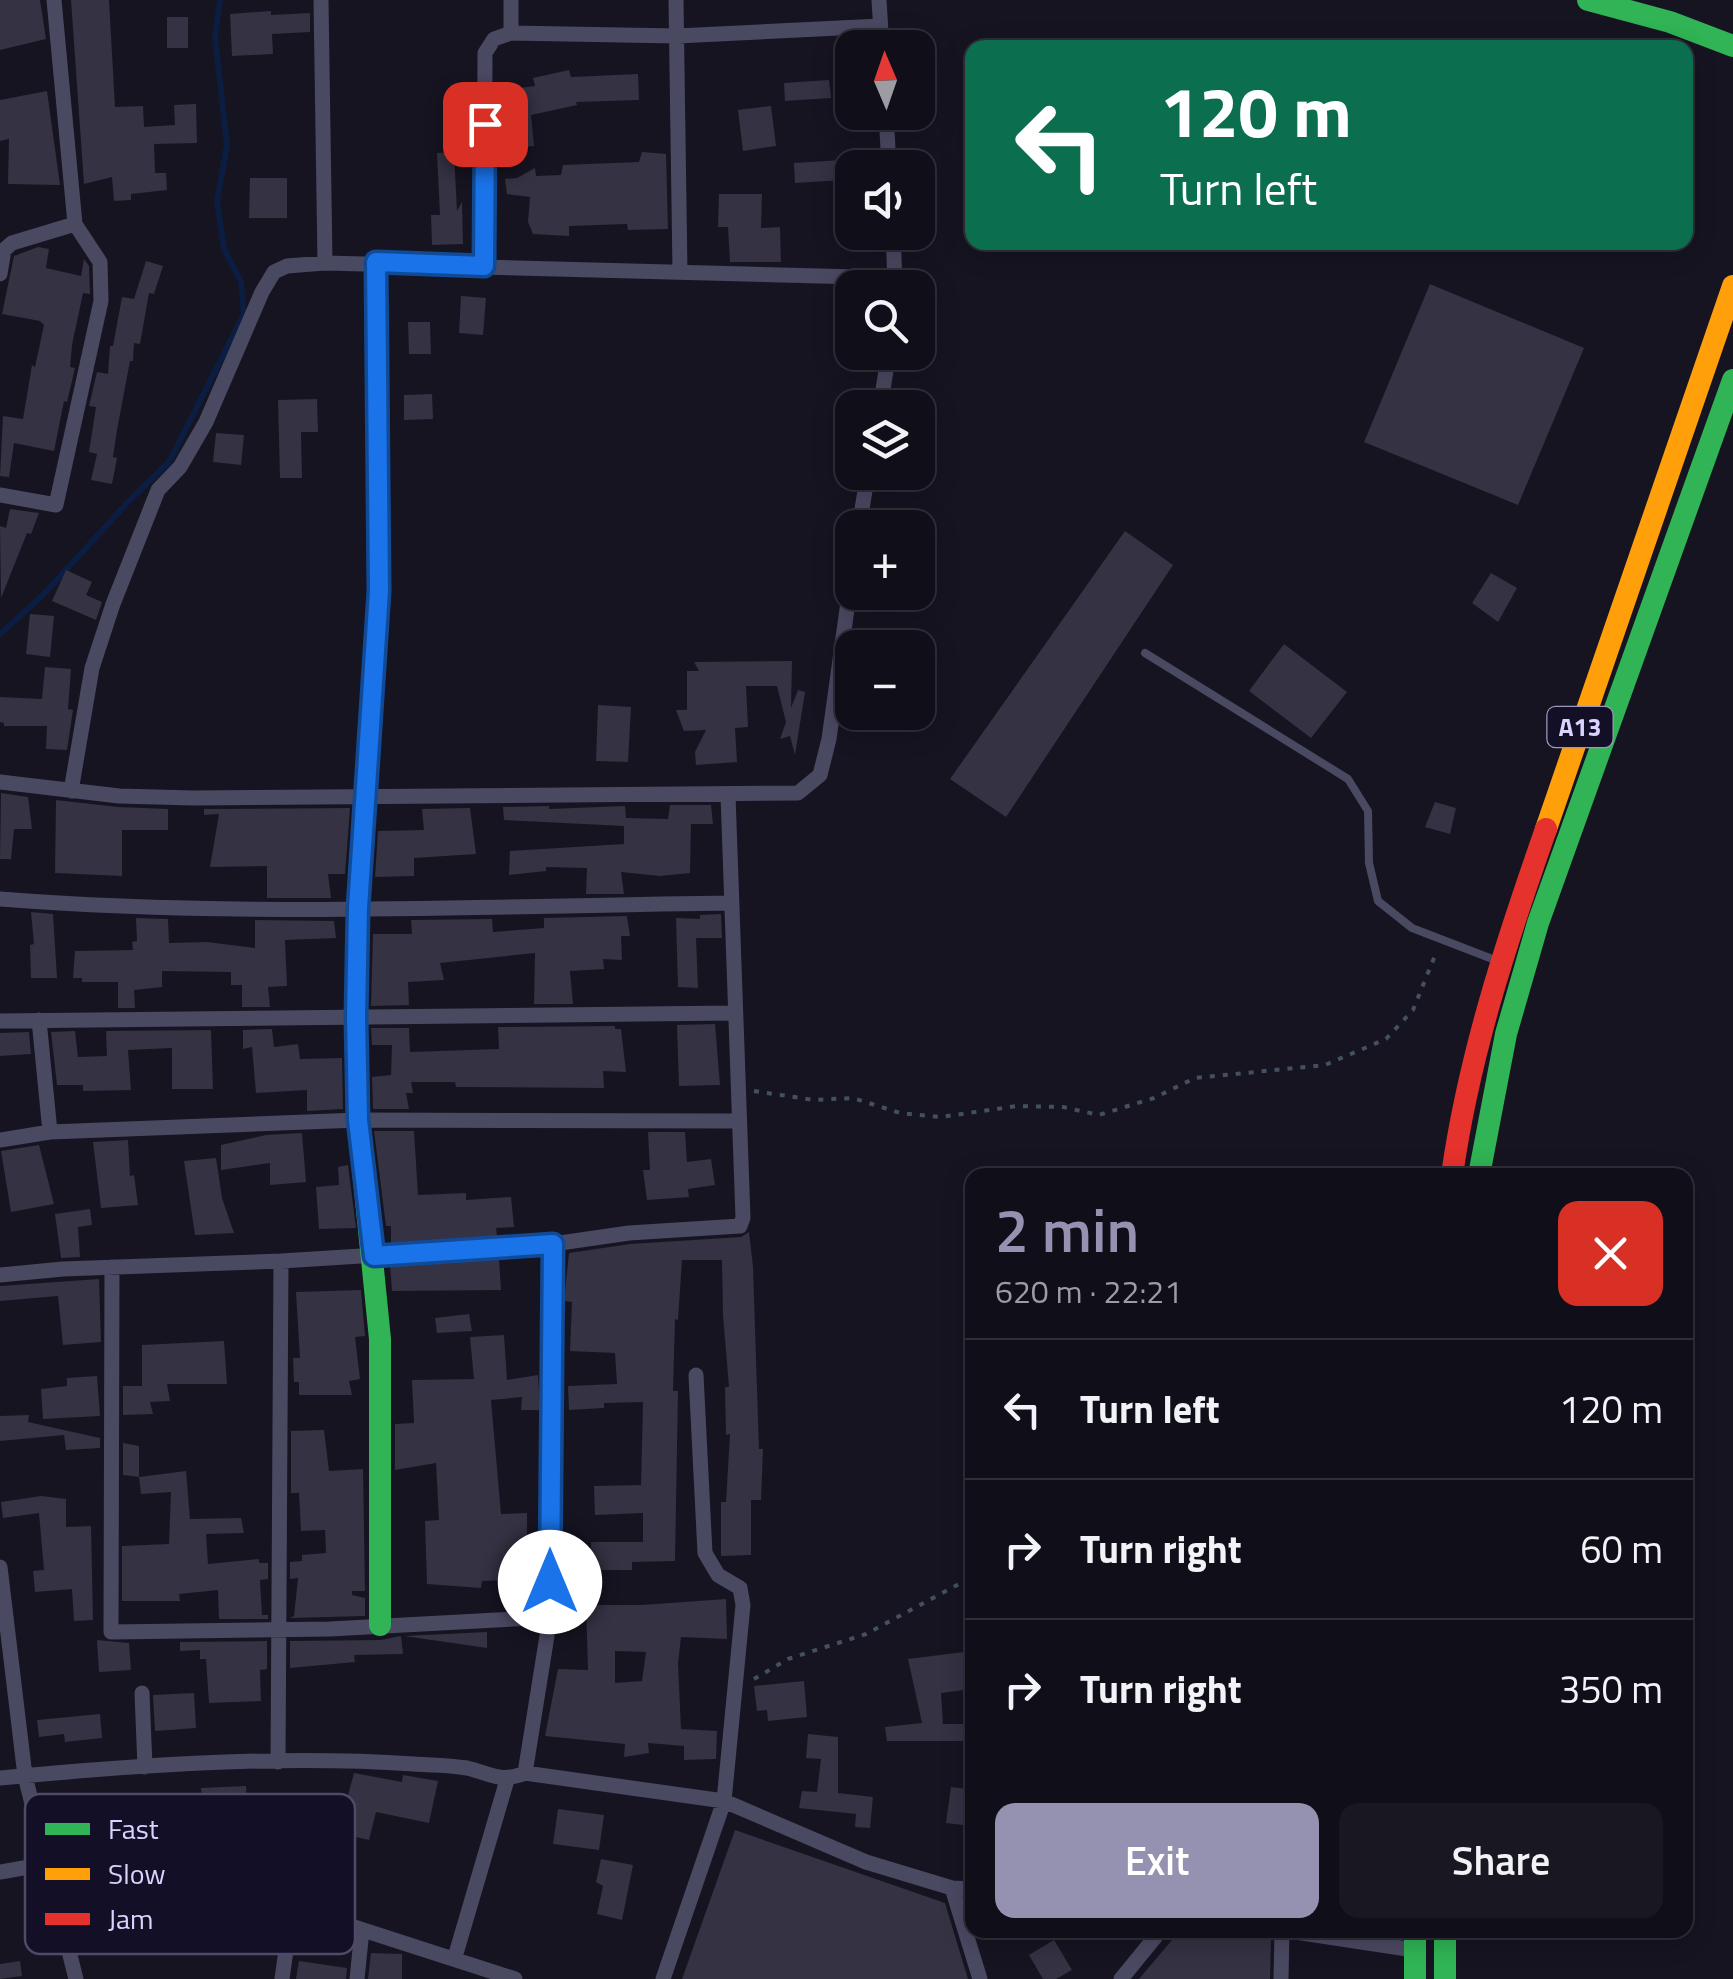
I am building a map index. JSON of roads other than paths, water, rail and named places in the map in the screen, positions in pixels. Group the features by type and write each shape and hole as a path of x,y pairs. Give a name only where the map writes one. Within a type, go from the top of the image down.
{"main road":[{"path":"1588,0 1670,22 1733,46"},
{"path":"376,262 379,591 358,908 356,1018 358,1120 380,1339 380,1625"},
{"name":"A13","path":"1453,1168 1465,1097 1500,962 1733,286"},
{"name":"A13","path":"1481,1168 1506,1034 1538,923 1733,380"},
{"path":"1445,1938 1445,1979"},
{"path":"1414,1940 1415,1979"}],"street":[{"path":"0,495 56,504 100,301 100,262 75,224 54,0"},
{"path":"322,0 325,263"},
{"path":"511,0 511,33"},
{"path":"676,0 680,272"},
{"path":"879,0 880,30"},
{"path":"484,266 485,53 494,39 511,33 678,36 880,26"},
{"path":"0,274 4,250 12,243 75,224"},
{"path":"70,791 92,668 113,604 158,490 180,467 206,422 274,272 287,266 376,262 835,280"},
{"path":"0,782 70,791 193,798 798,793 820,775 829,739 847,610"},
{"path":"0,1275 374,1256 740,1226 743,1218 728,796"},
{"path":"0,899 282,910 730,902"},
{"path":"0,1021 733,1013"},
{"path":"39,1020 50,1132"},
{"path":"0,1140 50,1132 358,1120 739,1121"},
{"path":"526,1773 550,1617 553,1244"},
{"path":"278,1762 281,1261"},
{"path":"112,1267 111,1632 550,1617"},
{"path":"663,1979 724,1801 743,1605 740,1588 718,1575 705,1553 696,1375"},
{"path":"0,1567 28,1794"},
{"path":"142,1693 145,1767"},
{"path":"0,1778 278,1762 377,1762 465,1768 507,1780 526,1773 724,1801 866,1862 965,1889"},
{"path":"455,1957 507,1780"},
{"path":"0,1872 25,1868"},
{"path":"952,1888 965,1930"},
{"path":"355,1928 515,1979"},
{"path":"357,1979 362,1930"},
{"path":"967,1938 980,1979"},
{"path":"1120,1979 1155,1938"},
{"path":"1281,1979 1282,1938"},
{"path":"1388,1938 1414,1940"},
{"path":"69,1954 76,1979"},
{"path":"282,1979 285,1954"}],"lane":[{"path":"1145,653 1348,779 1368,812 1370,862 1378,901 1412,928 1500,962"}],"waterway":[{"path":"0,634 42,596 169,462 244,314 241,282 224,249 217,201 227,145 215,37 220,0"}]}
